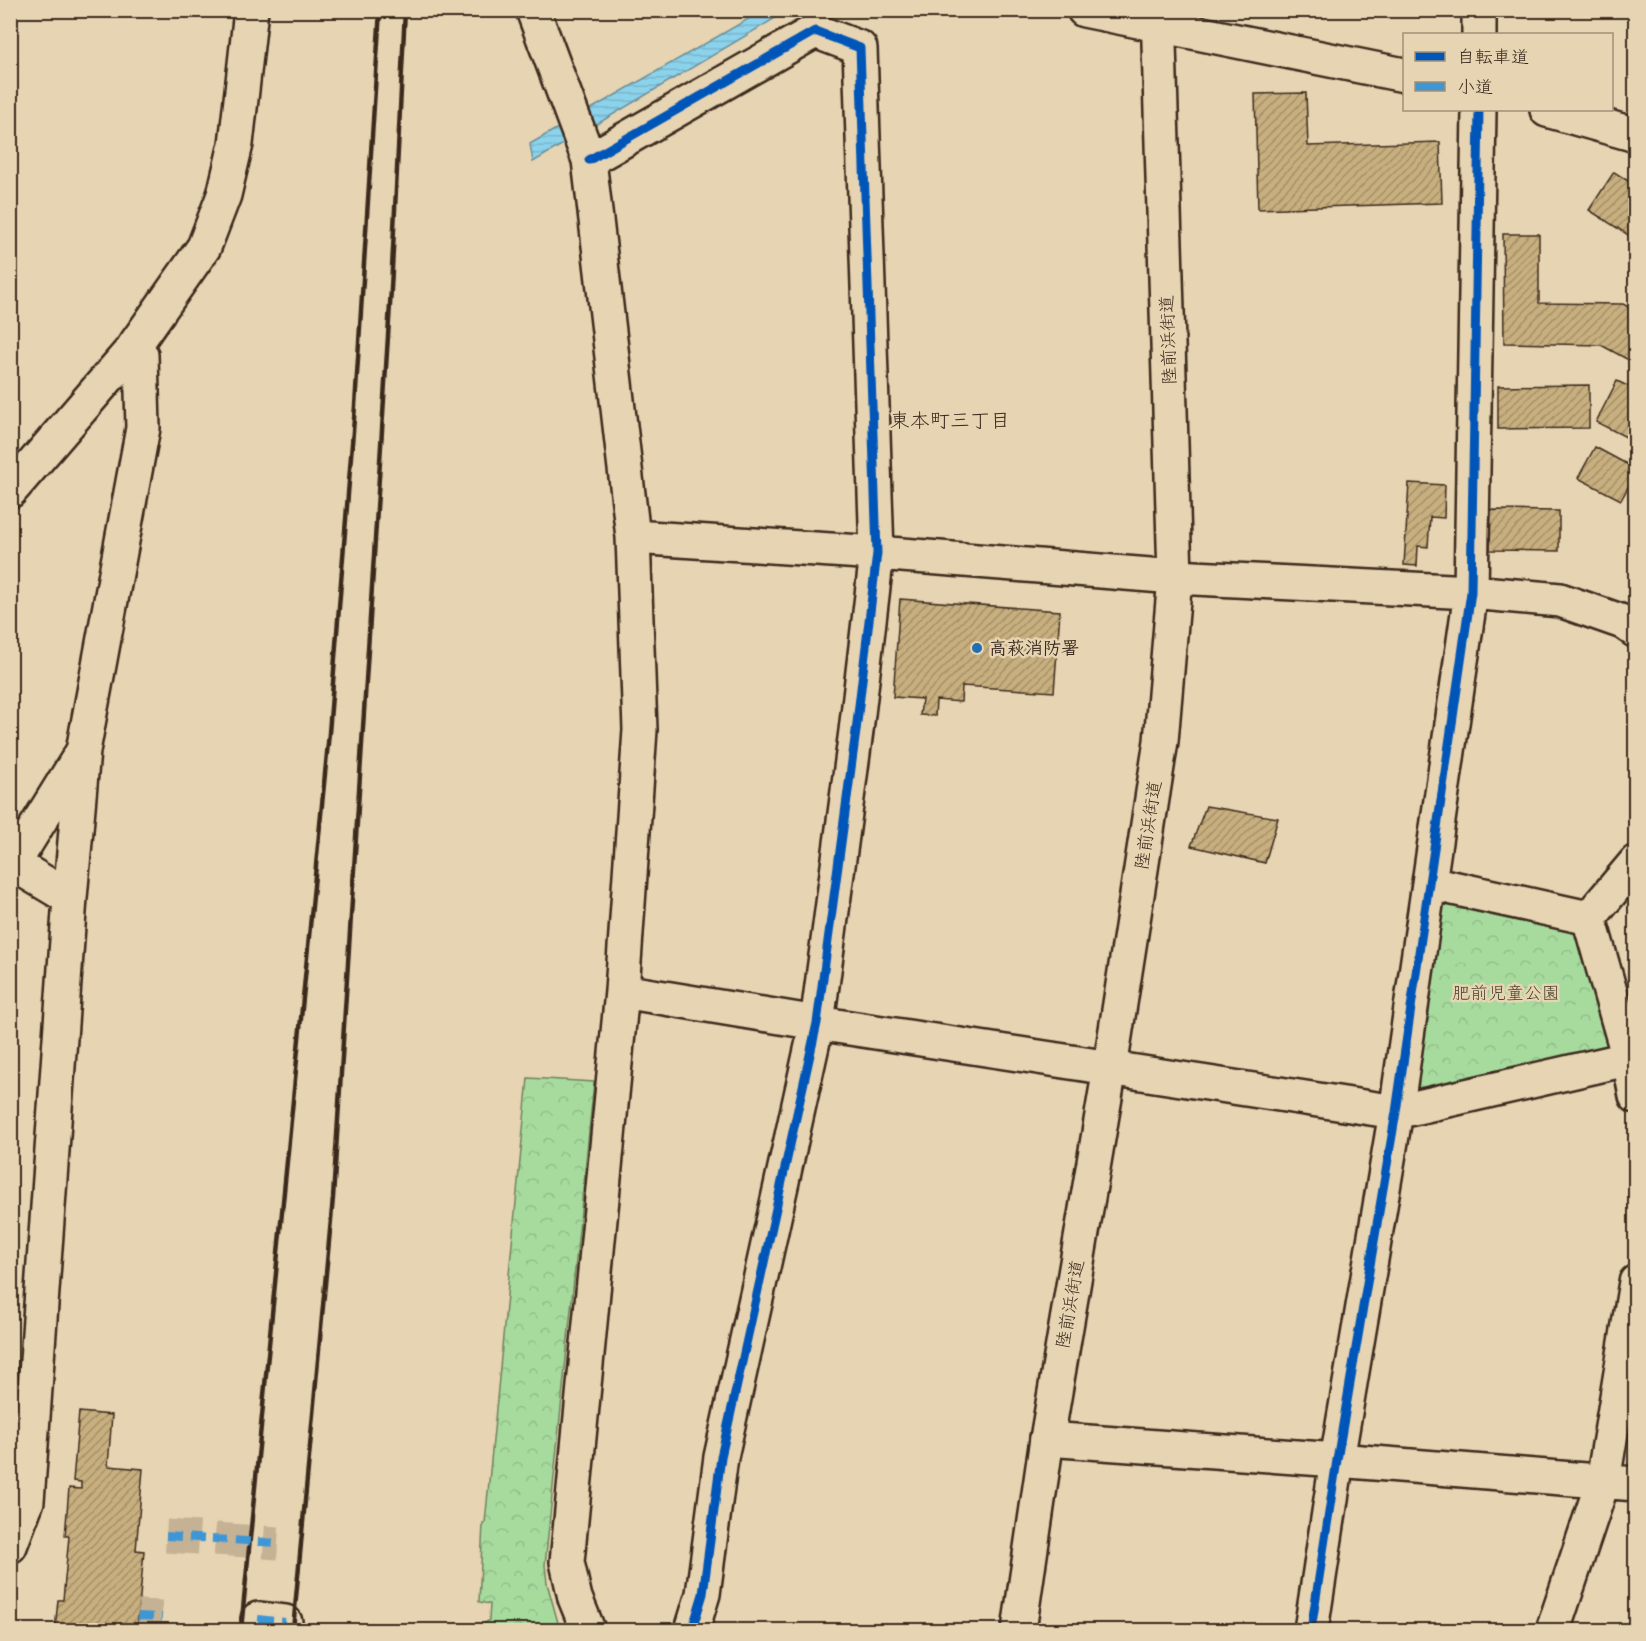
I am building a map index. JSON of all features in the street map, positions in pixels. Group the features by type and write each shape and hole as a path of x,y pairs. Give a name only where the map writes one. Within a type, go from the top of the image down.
{"main road":[{"path":"10,491 130,352 204,247 224,195 236,144 251,10"},
{"path":"533,10 589,160 633,537 640,730 622,991 567,1562 575,1598 588,1630"},
{"path":"1084,10 1158,18 1403,75"},
{"path":"1479,10 1479,33"},
{"name":"陸前浜街道","path":"1019,1630 1047,1439 1110,1068 1161,741 1175,577 1158,18"},
{"path":"589,160 815,31 860,48 877,553 817,1023 721,1457 703,1594 692,1630"},
{"path":"1311,1630 1337,1460 1396,1112 1471,592 1479,111"},
{"path":"1551,111 1635,135"},
{"path":"10,1546 27,1501 82,751 143,428 141,356 130,352"},
{"path":"633,537 877,553 1175,577 1471,592 1560,600 1631,618"},
{"path":"70,898 12,865 82,751"},
{"path":"1590,918 1635,862"},
{"path":"1430,883 1590,918"},
{"path":"1590,918 1632,1058 1635,1096"},
{"path":"622,991 1396,1112 1632,1058"},
{"path":"1553,1630 1603,1481 1635,1282"},
{"path":"1047,1439 1635,1484"}],"green space":[{"name":"肥前児童公園","path":"1430,883 1589,918 1629,1058 1396,1112"},
{"path":"528,1078 594,1082 545,1565 547,1583 560,1630 476,1630 489,1620 490,1604 479,1602 483,1524 485,1523"}],"water":[{"path":"762,11 787,11 533,162 530,144"}],"building":[{"path":"1306,93 1308,146 1440,142 1442,203 1258,209 1255,94"},
{"path":"1614,172 1636,186 1636,240 1589,210"},
{"path":"1503,234 1539,234 1539,303 1623,304 1636,311 1636,364 1601,345 1504,343"},
{"path":"1617,381 1636,390 1636,442 1596,422"},
{"path":"1589,385 1589,428 1498,429 1498,386"},
{"path":"1595,447 1636,469 1621,500 1578,478"},
{"path":"1409,483 1445,485 1444,518 1430,517 1428,547 1418,546 1417,566 1404,565"},
{"path":"1491,510 1559,511 1559,551 1490,550"},
{"name":"高萩消防署","path":"900,599 1060,611 1054,692 962,686 961,702 936,700 935,716 920,715 922,699 893,697"},
{"path":"1206,806 1278,818 1265,863 1191,846"},
{"path":"79,1412 112,1415 108,1466 143,1469 136,1550 144,1551 137,1630 55,1630 58,1600 63,1600 69,1536 65,1536 69,1488 81,1489 81,1482 73,1481"}],"tunnel":[{"path":"166,1536 278,1543"},
{"path":"138,1616 162,1617"}],"railway":[{"path":"241,1630 329,733 355,406 380,10"},
{"path":"293,1630 333,1198 391,289 405,10"}],"marked path":[{"path":"166,1536 278,1543"},
{"path":"138,1616 162,1617"},
{"path":"258,1619 285,1622"}],"cycle path":[{"path":"589,160 815,31 860,48 877,553 817,1023 721,1457 703,1594 692,1630"},
{"path":"1311,1630 1337,1460 1396,1112 1471,592 1479,111"}],"place":[{"name":"高萩消防署","path":"977,648"}],"district":[{"name":"東本町三丁目","path":"950,420"}]}
